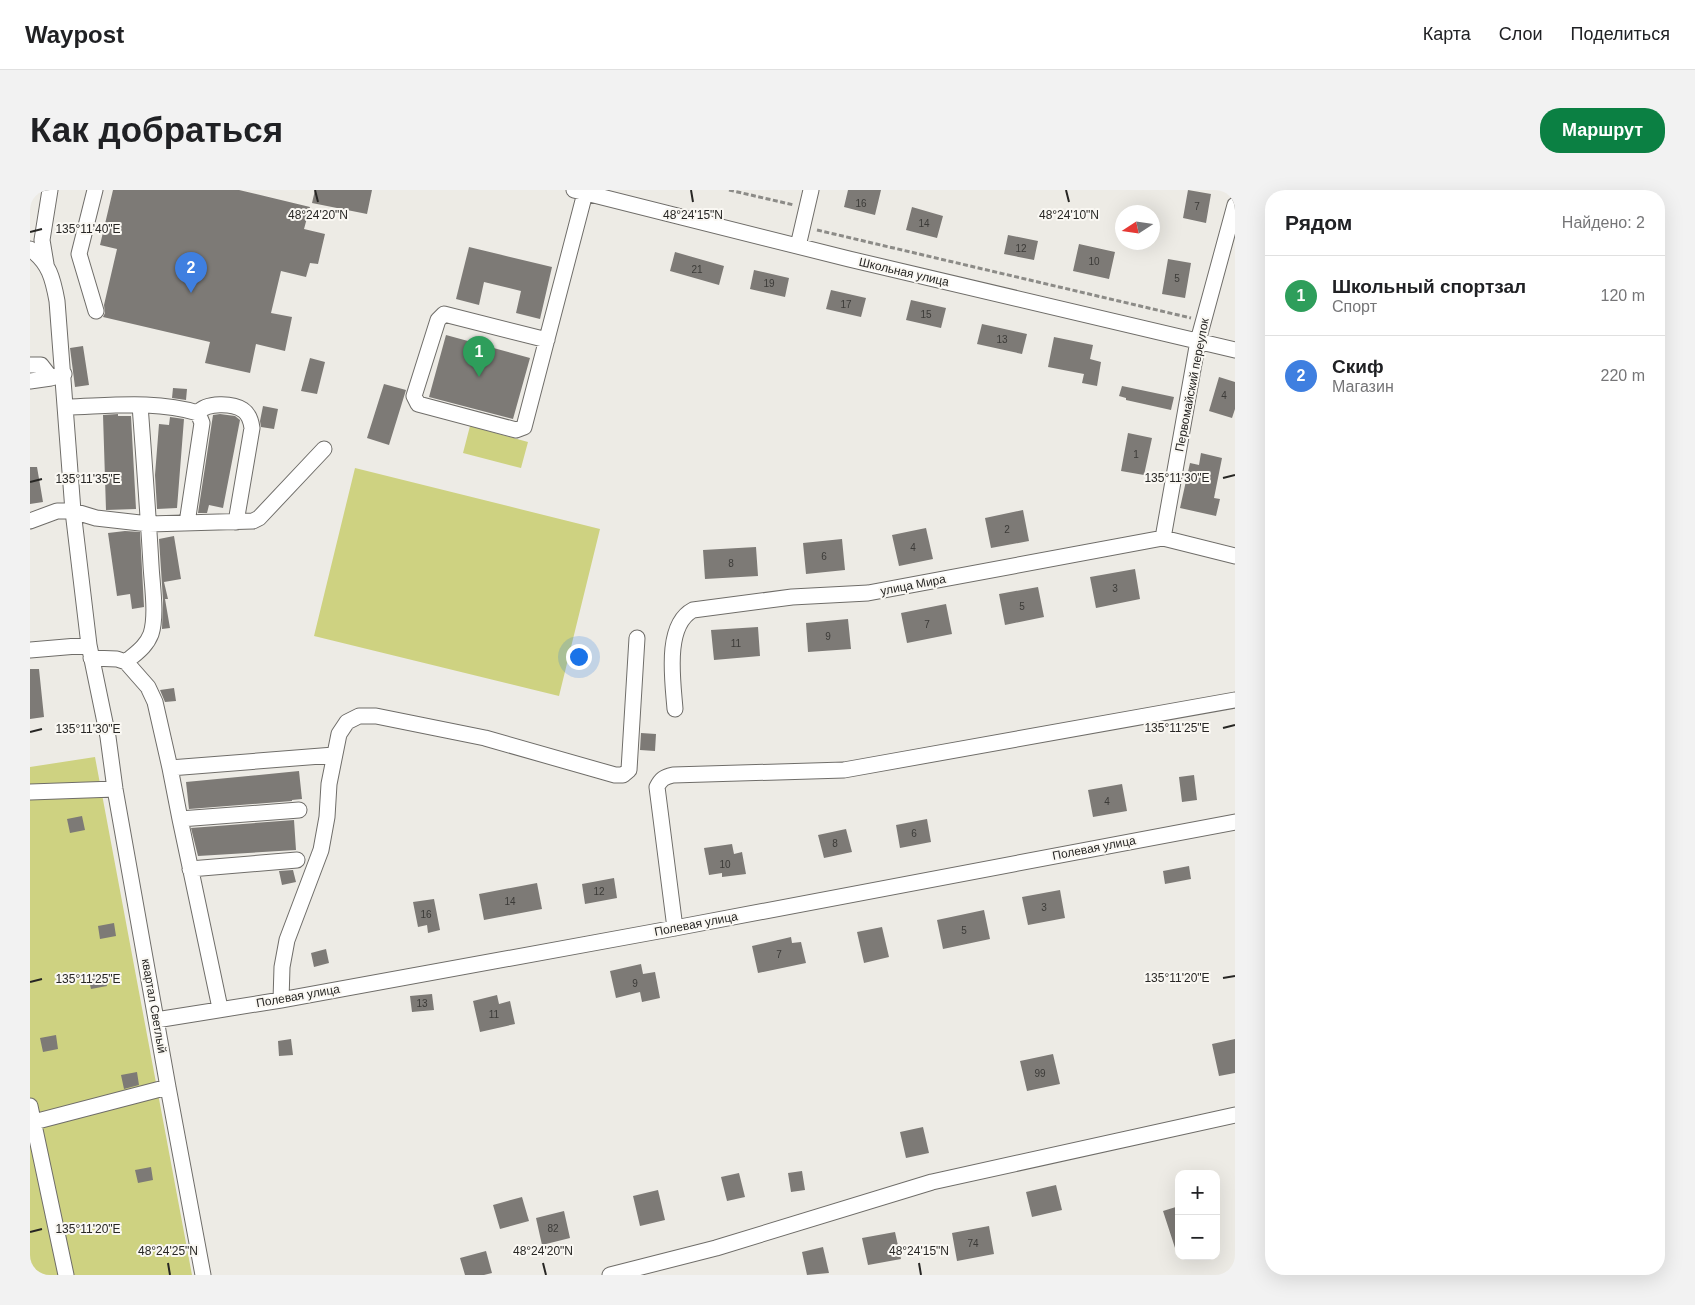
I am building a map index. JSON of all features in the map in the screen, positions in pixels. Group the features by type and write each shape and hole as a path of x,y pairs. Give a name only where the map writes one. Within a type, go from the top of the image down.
{"street":[{"name":"квартал Светлый","path":"50,190 42,240 47,266 53,277 57,301 58,376 66,407 73,511 90,652 108,737 115,789 203,1275"},
{"path":"95,190 79,254 96,311"},
{"path":"798,246 811,190"},
{"path":"547,340 444,314 438,320 414,396 418,404 516,430 524,427 547,340 579,191"},
{"name":"Школьная улица","path":"579,191 798,246 1235,350"},
{"name":"Первомайский переулок","path":"1163,538 1198,341 1235,205"},
{"path":"30,249 47,266"},
{"path":"30,365 41,365 58,376"},
{"path":"30,381 58,376"},
{"path":"198,413 205,406 218,404 243,410 250,417 252,428 236,522"},
{"path":"126,662 144,647 152,632 153,609 149,524 140,405"},
{"path":"66,407 140,405 185,409 198,413 202,422 187,523"},
{"path":"30,521 57,511 73,511 96,518 149,524 254,522 324,449"},
{"name":"улица Мира","path":"675,709 672,659 676,635 685,614 693,610 792,597 868,594 1163,538 1235,556"},
{"path":"281,1000 282,967 287,940 321,850 334,755 339,734 348,722 359,716 376,716 485,738 615,775 623,775 629,770 638,638"},
{"path":"30,650 90,652 117,659 126,662 148,687 154,702 170,768 220,1008"},
{"path":"675,928 657,787 660,780 664,777 672,775 844,770 1235,700"},
{"path":"170,768 334,755"},
{"path":"30,792 115,789"},
{"path":"180,819 299,810"},
{"name":"Полевая улица","path":"156,1020 220,1008 281,1000 675,928 1235,822"},
{"path":"190,869 297,860"},
{"path":"32,1122 168,1087"},
{"path":"30,1106 66,1275"},
{"path":"610,1275 716,1248 932,1182 1235,1115"}],"path":[{"path":"729,190 806,208"},
{"path":"802,227 1204,321"}],"green space":[{"path":"470,426 528,442 521,468 463,453"},
{"path":"355,468 600,529 559,696 314,636"},
{"path":"95,757 192,1275 30,1275 30,767"}],"building":[{"path":"113,190 239,190 310,207 304,229 325,234 318,264 310,263 306,277 281,271 271,313 292,317 285,351 256,344 250,373 205,363 210,342 103,317 117,249 100,245"},
{"path":"315,190 372,190 367,214 312,203"},
{"path":"848,190 881,190 875,215 844,207"},
{"path":"1188,190 1211,194 1206,223 1183,218"},
{"path":"912,207 943,216 937,238 906,230"},
{"path":"1008,235 1038,241 1034,260 1004,254"},
{"path":"1079,244 1115,252 1109,279 1073,271"},
{"path":"469,247 552,267 540,319 516,313 521,291 484,282 479,305 456,299"},
{"path":"675,252 724,266 719,285 670,271"},
{"path":"1168,259 1191,263 1185,298 1162,294"},
{"path":"754,270 789,278 785,297 750,289"},
{"path":"831,290 866,298 861,317 826,309"},
{"path":"911,300 946,308 941,328 906,320"},
{"path":"982,324 1027,334 1022,354 977,344"},
{"path":"446,335 530,358 513,419 429,397"},
{"path":"1054,337 1093,345 1090,359 1101,362 1097,386 1082,383 1084,374 1048,367"},
{"path":"83,346 89,385 75,387 70,348"},
{"path":"310,358 325,362 317,394 301,391"},
{"path":"1219,377 1235,382 1235,409 1232,418 1209,411"},
{"path":"384,384 406,390 389,445 367,438"},
{"path":"1122,386 1174,397 1171,410 1126,400 1126,398 1119,396"},
{"path":"173,388 187,389 186,400 172,398"},
{"path":"263,406 278,409 274,429 261,427 260,421"},
{"path":"118,414 118,416 131,416 136,509 106,510 103,415"},
{"path":"213,415 235,416 240,420 223,508 209,505 207,513 198,513"},
{"path":"170,417 184,419 177,508 157,509 155,475 159,424 169,425"},
{"path":"1128,433 1152,438 1144,475 1121,471"},
{"path":"1201,453 1222,458 1214,498 1220,499 1216,516 1180,508 1190,463 1199,465"},
{"path":"30,467 37,467 43,502 30,504"},
{"path":"1023,510 1029,541 991,548 985,518"},
{"path":"926,528 933,559 899,566 892,535"},
{"path":"140,532 144,607 132,609 130,594 117,596 108,533"},
{"path":"174,536 181,579 164,582 168,599 165,599 170,628 162,629 163,600 159,539"},
{"path":"842,539 845,570 806,574 803,543"},
{"path":"756,547 758,576 705,579 703,550"},
{"path":"1135,569 1140,599 1096,608 1090,577"},
{"path":"1038,587 1044,617 1005,625 999,594"},
{"path":"946,604 952,634 907,643 901,613"},
{"path":"848,619 851,649 808,652 806,623"},
{"path":"758,627 760,656 714,660 711,630"},
{"path":"30,669 39,669 44,717 30,719"},
{"path":"174,688 176,701 165,702 160,690"},
{"path":"641,733 656,734 655,751 640,750"},
{"path":"299,771 302,799 189,809 186,782"},
{"path":"1194,775 1197,800 1182,802 1179,777"},
{"path":"1122,784 1127,811 1093,817 1088,790"},
{"path":"82,816 85,830 70,833 67,819"},
{"path":"927,819 931,842 900,848 896,825"},
{"path":"294,820 296,850 198,856 191,828"},
{"path":"846,829 852,852 824,858 818,835"},
{"path":"732,844 734,854 742,852 746,874 722,877 722,873 709,875 704,848"},
{"path":"1189,866 1191,879 1165,884 1163,871"},
{"path":"293,870 296,882 282,885 279,871"},
{"path":"614,878 617,898 585,904 582,884"},
{"path":"537,883 542,909 484,920 479,894"},
{"path":"1060,890 1065,918 1028,925 1022,897"},
{"path":"434,899 440,930 428,933 427,925 418,927 413,902"},
{"path":"984,910 990,939 943,949 937,920"},
{"path":"114,923 116,936 100,939 98,926"},
{"path":"882,927 889,957 864,963 857,932"},
{"path":"791,937 792,943 801,942 806,963 758,973 752,946"},
{"path":"326,949 329,963 314,967 311,953"},
{"path":"641,964 643,974 655,972 660,998 642,1002 640,992 616,998 610,971"},
{"path":"104,973 107,986 91,989 88,976"},
{"path":"432,994 434,1010 412,1012 410,996"},
{"path":"497,995 499,1004 510,1001 515,1024 480,1032 473,1001"},
{"path":"56,1035 58,1049 43,1052 40,1038"},
{"path":"291,1039 293,1055 279,1056 278,1041"},
{"path":"1235,1039 1235,1073 1219,1076 1212,1044"},
{"path":"1053,1054 1060,1084 1027,1091 1020,1061"},
{"path":"137,1072 139,1085 124,1089 121,1075"},
{"path":"923,1127 929,1153 906,1158 900,1132"},
{"path":"151,1167 153,1180 138,1183 135,1170"},
{"path":"802,1171 805,1190 791,1192 788,1173"},
{"path":"739,1173 745,1197 727,1201 721,1177"},
{"path":"1056,1185 1062,1210 1032,1217 1026,1192"},
{"path":"658,1190 665,1220 640,1226 633,1196"},
{"path":"522,1197 529,1221 500,1229 493,1205"},
{"path":"1175,1207 1175,1248 1163,1211"},
{"path":"564,1211 570,1238 542,1245 536,1218"},
{"path":"989,1226 994,1254 957,1261 952,1233"},
{"path":"895,1232 901,1259 868,1265 862,1238"},
{"path":"823,1247 829,1273 807,1275 802,1252"},
{"path":"486,1251 492,1273 465,1275 460,1258"}],"place":[{"name":"Скиф","path":"191,293"},
{"name":"Школьный спортзал","path":"479,377"}]}
